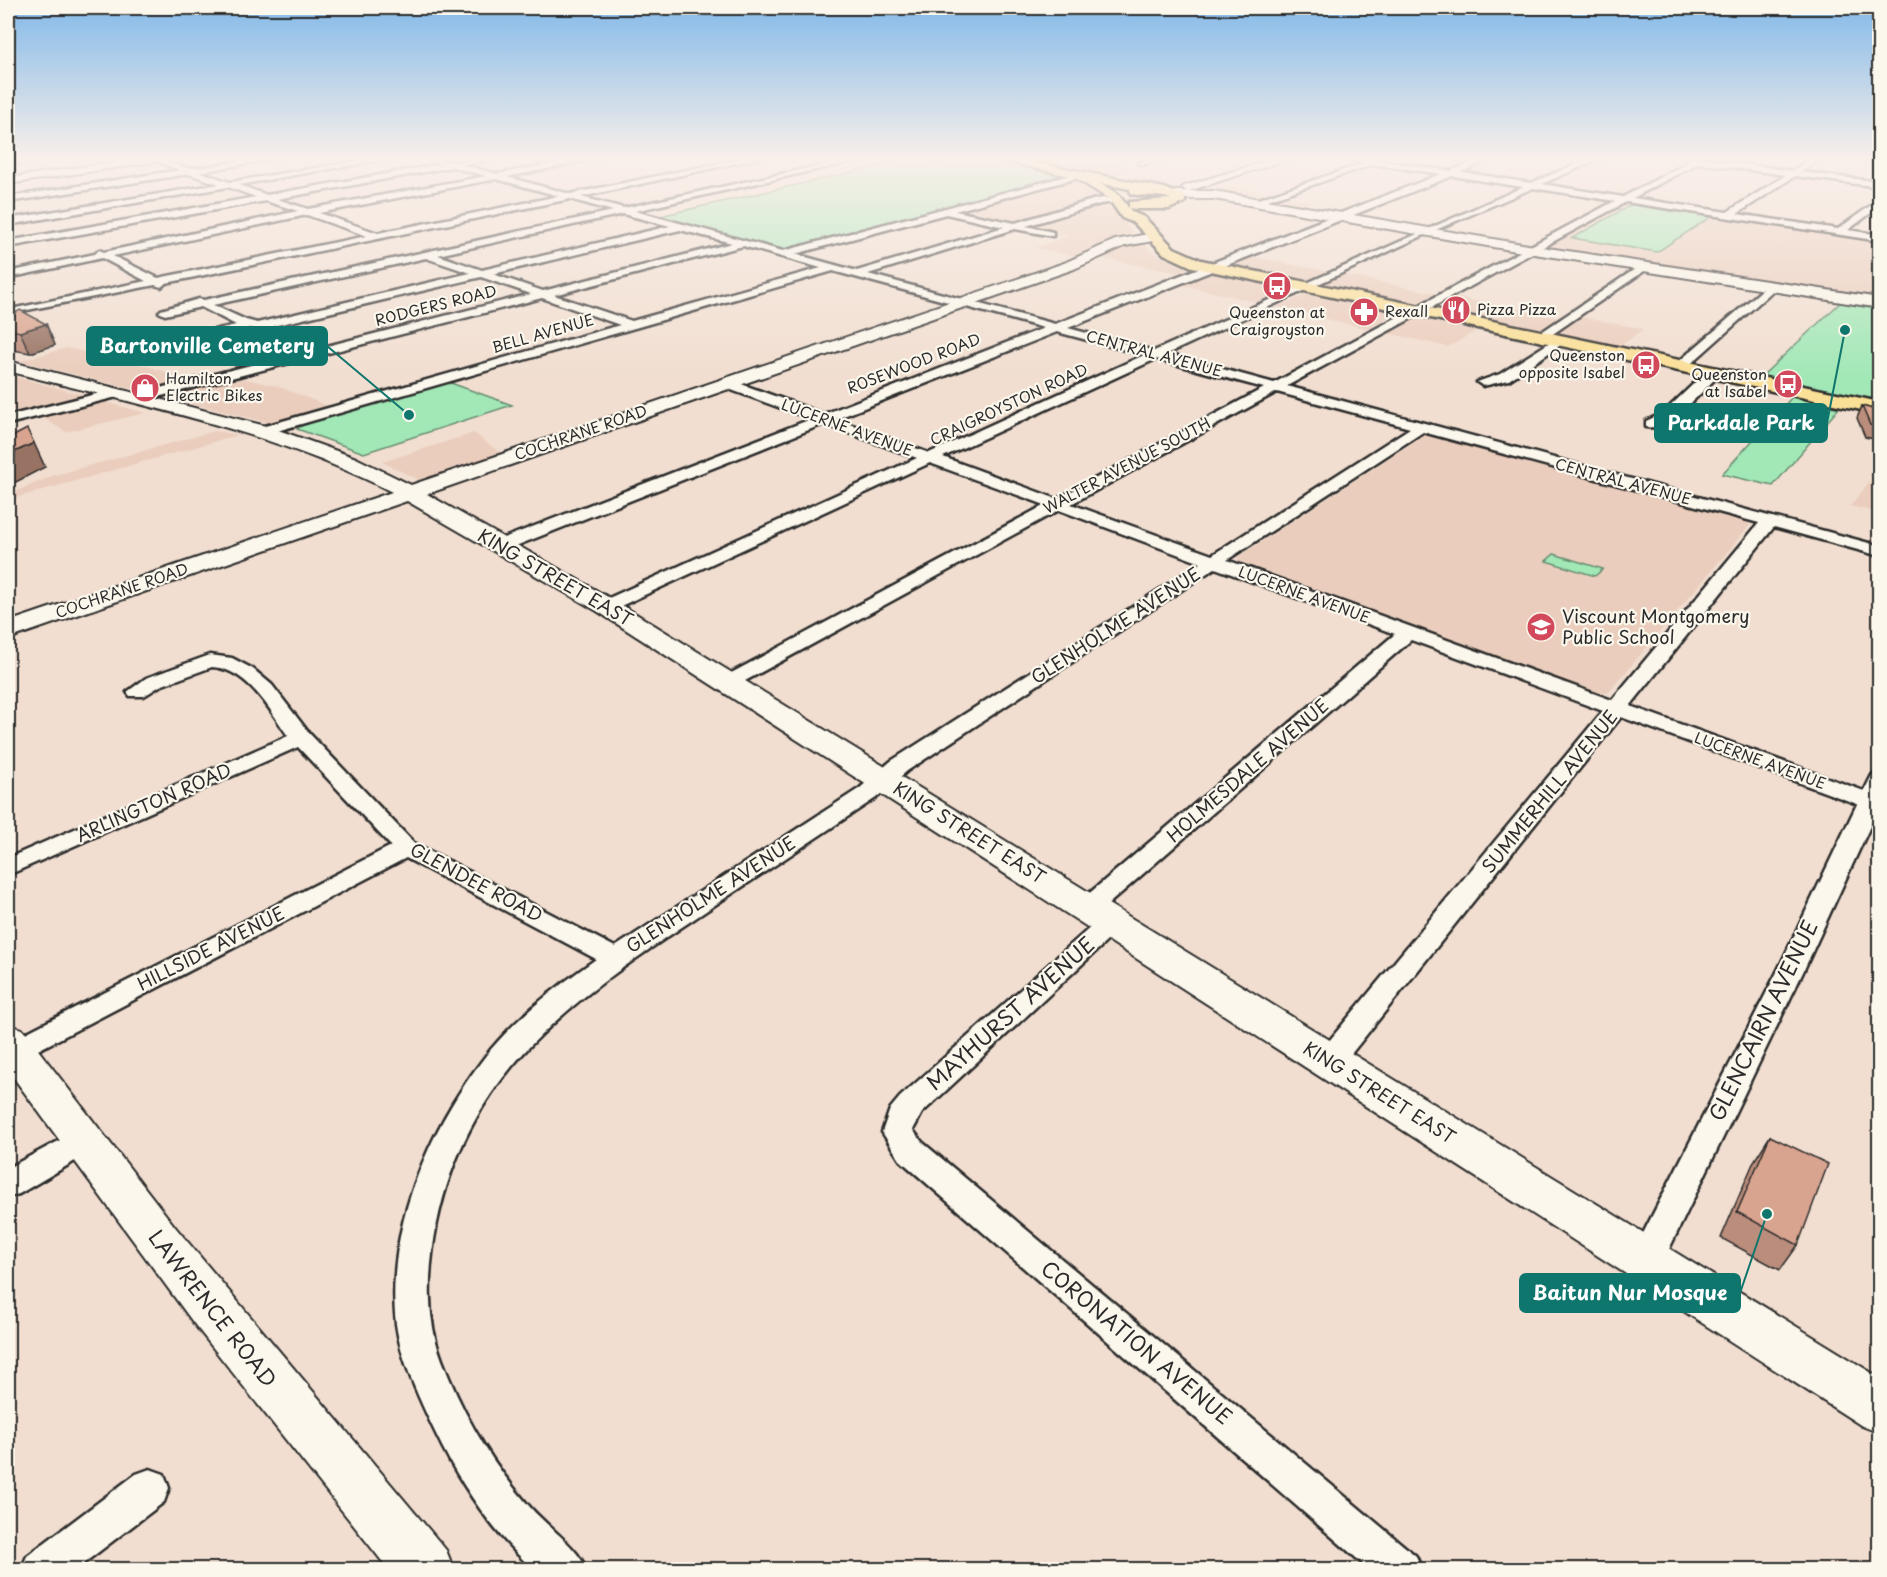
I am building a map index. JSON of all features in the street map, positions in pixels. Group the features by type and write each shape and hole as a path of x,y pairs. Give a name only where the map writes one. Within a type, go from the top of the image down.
{"main road":[{"path":"1149,232 1177,256 1210,267 1880,408"}],"street":[{"path":"55,232 202,304 254,326 293,334 326,350"},
{"path":"8,244 74,232"},
{"path":"8,275 215,232"},
{"path":"363,232 630,326"},
{"path":"16,311 403,232"},
{"path":"165,312 529,232"},
{"path":"137,351 658,232"},
{"name":"CENTRAL AVENUE","path":"702,232 1880,551"},
{"path":"784,254 867,232"},
{"path":"856,274 1000,232"},
{"path":"1038,232 1050,234"},
{"name":"ROSEWOOD ROAD","path":"502,545 1301,232"},
{"path":"1425,232 1880,303"},
{"name":"CRAIGROYSTON ROAD","path":"606,606 1307,288 1425,232"},
{"name":"WALTER AVENUE SOUTH","path":"727,683 1561,232"},
{"path":"1840,232 1880,238"},
{"name":"COCHRANE ROAD","path":"8,631 1069,266 1111,244 1129,238 1154,237"},
{"name":"RODGERS ROAD","path":"137,398 743,243"},
{"path":"1540,337 1645,267"},
{"name":"BELL AVENUE","path":"263,431 832,268"},
{"path":"1681,366 1773,286"},
{"path":"1483,382 1504,377 1558,341"},
{"name":"KING STREET EAST","path":"8,366 263,431 349,462 502,545 606,606 884,779 1880,1408"},
{"path":"1651,424 1668,416 1713,373"},
{"name":"LUCERNE AVENUE","path":"728,384 1617,709 1876,795"},
{"path":"8,420 116,393"},
{"name":"GLENHOLME AVENUE","path":"567,1569 546,1555 468,1460 440,1402 417,1341 412,1282 418,1230 438,1159 461,1113 490,1069 518,1037 555,1001 615,958 868,793 899,766 1421,427"},
{"name":"SUMMERHILL AVENUE","path":"1329,1061 1770,522"},
{"name":"HOLMESDALE AVENUE","path":"1100,916 1408,633"},
{"name":"GLENDEE ROAD","path":"137,692 153,682 210,661 225,662 246,673 265,689 301,738 406,848 615,958"},
{"name":"ARLINGTON ROAD","path":"8,867 301,738"},
{"name":"GLENCAIRN AVENUE","path":"1646,1262 1876,795"},
{"name":"HILLSIDE AVENUE","path":"11,1045 406,848"},
{"name":"MAYHURST AVENUE","path":"911,1105 1100,916"},
{"name":"LAWRENCE ROAD","path":"11,1045 81,1142 271,1384 426,1569"},
{"name":"CORONATION AVENUE","path":"911,1105 901,1118 897,1132 911,1151 1402,1569"},
{"path":"8,1184 81,1142"},
{"path":"41,1569 150,1488"}],"shaded area":[{"path":"1047,232 1133,233 1092,247 1075,256 1034,248 1068,236"},
{"path":"1570,232 1825,232 1879,240 1879,299 1540,247"},
{"path":"1142,241 1151,251 1189,268 1178,273 1095,257 1115,246"},
{"path":"1249,256 1560,318 1566,314 1643,329 1619,347 1228,266"},
{"path":"1212,274 1289,290 1262,303 1182,285"},
{"path":"1308,294 1397,313 1368,329 1277,307"},
{"path":"1417,318 1476,331 1448,347 1388,333"},
{"path":"66,348 144,365 207,385 237,377 277,386 333,408 278,425 20,361"},
{"path":"8,375 87,396 19,413 8,407"},
{"path":"102,401 145,413 66,432 41,417"},
{"path":"215,431 238,435 8,500 8,495 52,476"},
{"path":"474,433 503,455 421,481 382,462"},
{"name":"Viscount Montgomery Public School","path":"1426,434 1746,520 1750,525 1608,693 1594,692 1238,561 1238,557"},
{"path":"1879,471 1879,513 1850,506"}],"green space":[{"path":"715,232 861,232 793,250 783,251"},
{"path":"1583,232 1688,232 1657,252 1572,238"},
{"path":"1843,300 1879,307 1879,401 1762,376"},
{"path":"448,382 512,405 364,453 297,429 303,425"},
{"path":"1792,397 1839,408 1773,486 1722,474"},
{"path":"1554,554 1603,569 1595,576 1546,561"}],"building":[{"path":"20,310 46,324 20,332 8,329 8,317"},
{"path":"1862,406 1880,411 1880,427 1870,425"},
{"path":"27,429 34,443 8,455 8,439"},
{"path":"1770,1136 1828,1164 1798,1245 1737,1212"}],"place":[{"name":"Queenston at Craigroyston","path":"1277,286"},
{"name":"Pizza Pizza","path":"1456,310"},
{"name":"Rexall","path":"1364,312"},
{"name":"Parkdale Park","path":"1845,330"},
{"name":"Queenston opposite Isabel","path":"1646,365"},
{"name":"Queenston at Isabel","path":"1788,384"},
{"name":"Hamilton Electric Bikes","path":"145,388"},
{"name":"Bartonville Cemetery","path":"409,415"},
{"name":"Viscount Montgomery Public School","path":"1541,627"},
{"name":"Baitun Nur Mosque","path":"1767,1214"}]}
